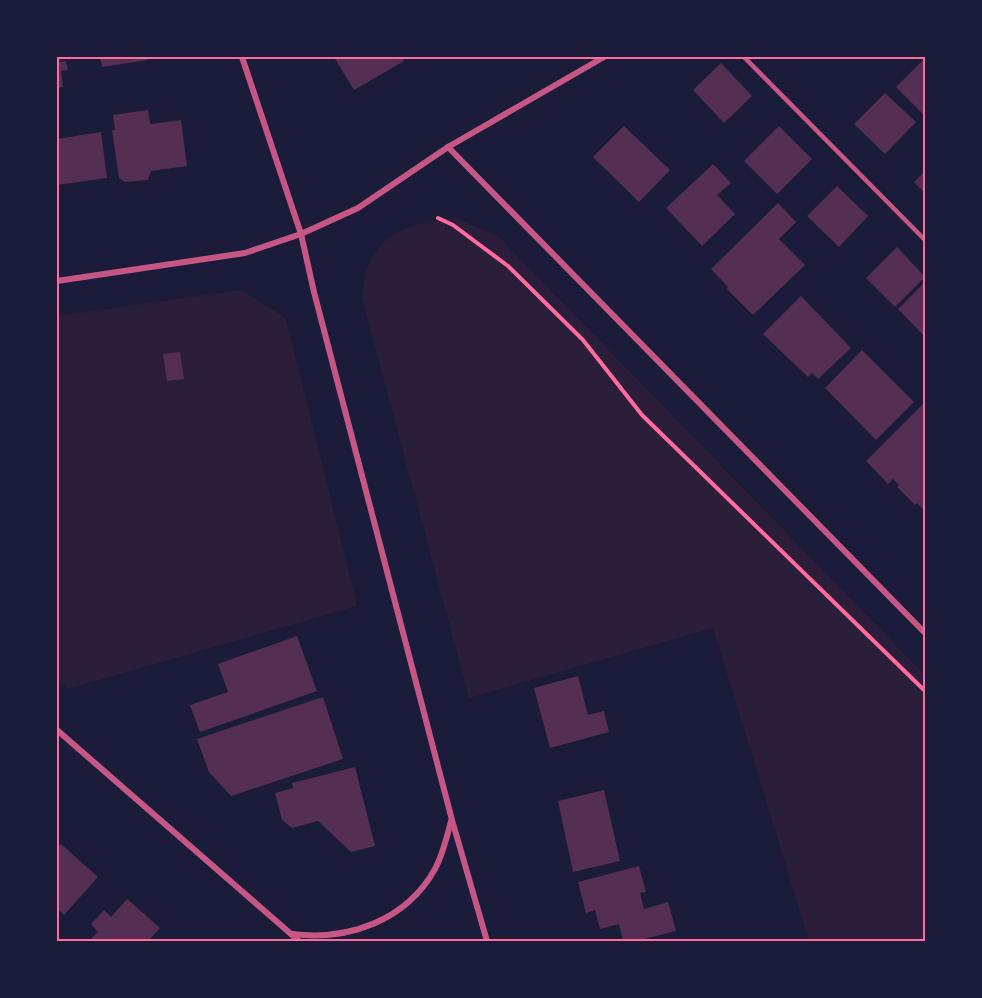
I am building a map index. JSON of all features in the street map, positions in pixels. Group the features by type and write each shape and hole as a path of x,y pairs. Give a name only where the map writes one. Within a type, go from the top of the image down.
{"street":[{"path":"242,57 301,234 314,292 452,820 488,941"},
{"path":"57,281 245,253 301,234 358,207 448,147 604,57"},
{"path":"448,147 925,633"},
{"path":"57,730 299,941"},
{"path":"292,934 314,937 346,933 378,923 400,909 419,891 434,870 445,846 452,820"}],"lane":[{"path":"744,57 925,240"}],"path":[{"path":"438,218 453,225 508,266 583,340 642,415 925,691"}],"shaded area":[{"path":"455,218 498,236 925,675 925,941 809,941 713,628 469,698 362,298 368,266 383,243 393,235 415,225"},
{"path":"241,290 286,318 357,606 68,689 57,679 57,316"}],"building":[{"path":"57,57 60,62 66,61 68,70 61,71 63,87 57,88"},
{"path":"100,57 148,57 148,60 102,67"},
{"path":"334,57 402,57 404,61 354,90"},
{"path":"925,58 925,116 896,87"},
{"path":"721,63 752,96 724,123 693,90"},
{"path":"885,93 916,122 885,154 854,124"},
{"path":"148,110 150,124 181,120 187,166 151,171 148,180 125,182 119,178 112,130 115,130 113,115"},
{"path":"624,126 670,170 639,202 593,157"},
{"path":"779,126 812,159 777,194 744,161"},
{"path":"101,132 107,178 57,185 57,139"},
{"path":"713,164 731,183 717,195 735,214 702,246 666,208"},
{"path":"925,171 925,193 914,182"},
{"path":"837,186 868,216 839,247 807,216"},
{"path":"778,203 796,222 779,239 805,265 753,315 711,269"},
{"path":"897,247 925,277 895,307 866,278"},
{"path":"925,282 925,337 898,309"},
{"path":"801,296 851,348 818,379 812,373 808,377 763,334"},
{"path":"862,350 914,402 876,440 825,388"},
{"path":"180,352 184,379 167,381 163,354"},
{"path":"925,402 925,511 917,503 915,505 897,487 899,485 893,479 888,484 866,461"},
{"path":"297,636 317,691 200,732 190,705 228,692 218,664"},
{"path":"578,676 588,715 604,711 609,732 550,748 534,688"},
{"path":"323,697 343,759 231,796 209,772 197,739"},
{"path":"355,767 375,846 351,852 318,821 292,828 282,820 275,793 293,788 292,783"},
{"path":"604,790 620,861 573,872 558,801"},
{"path":"61,844 98,877 64,915 57,908 57,848"},
{"path":"639,866 646,892 640,893 644,909 668,902 676,931 637,941 623,941 619,924 600,929 595,910 586,913 578,882"},
{"path":"127,899 160,928 148,941 89,941 98,932 91,924 104,910 111,917"}]}
